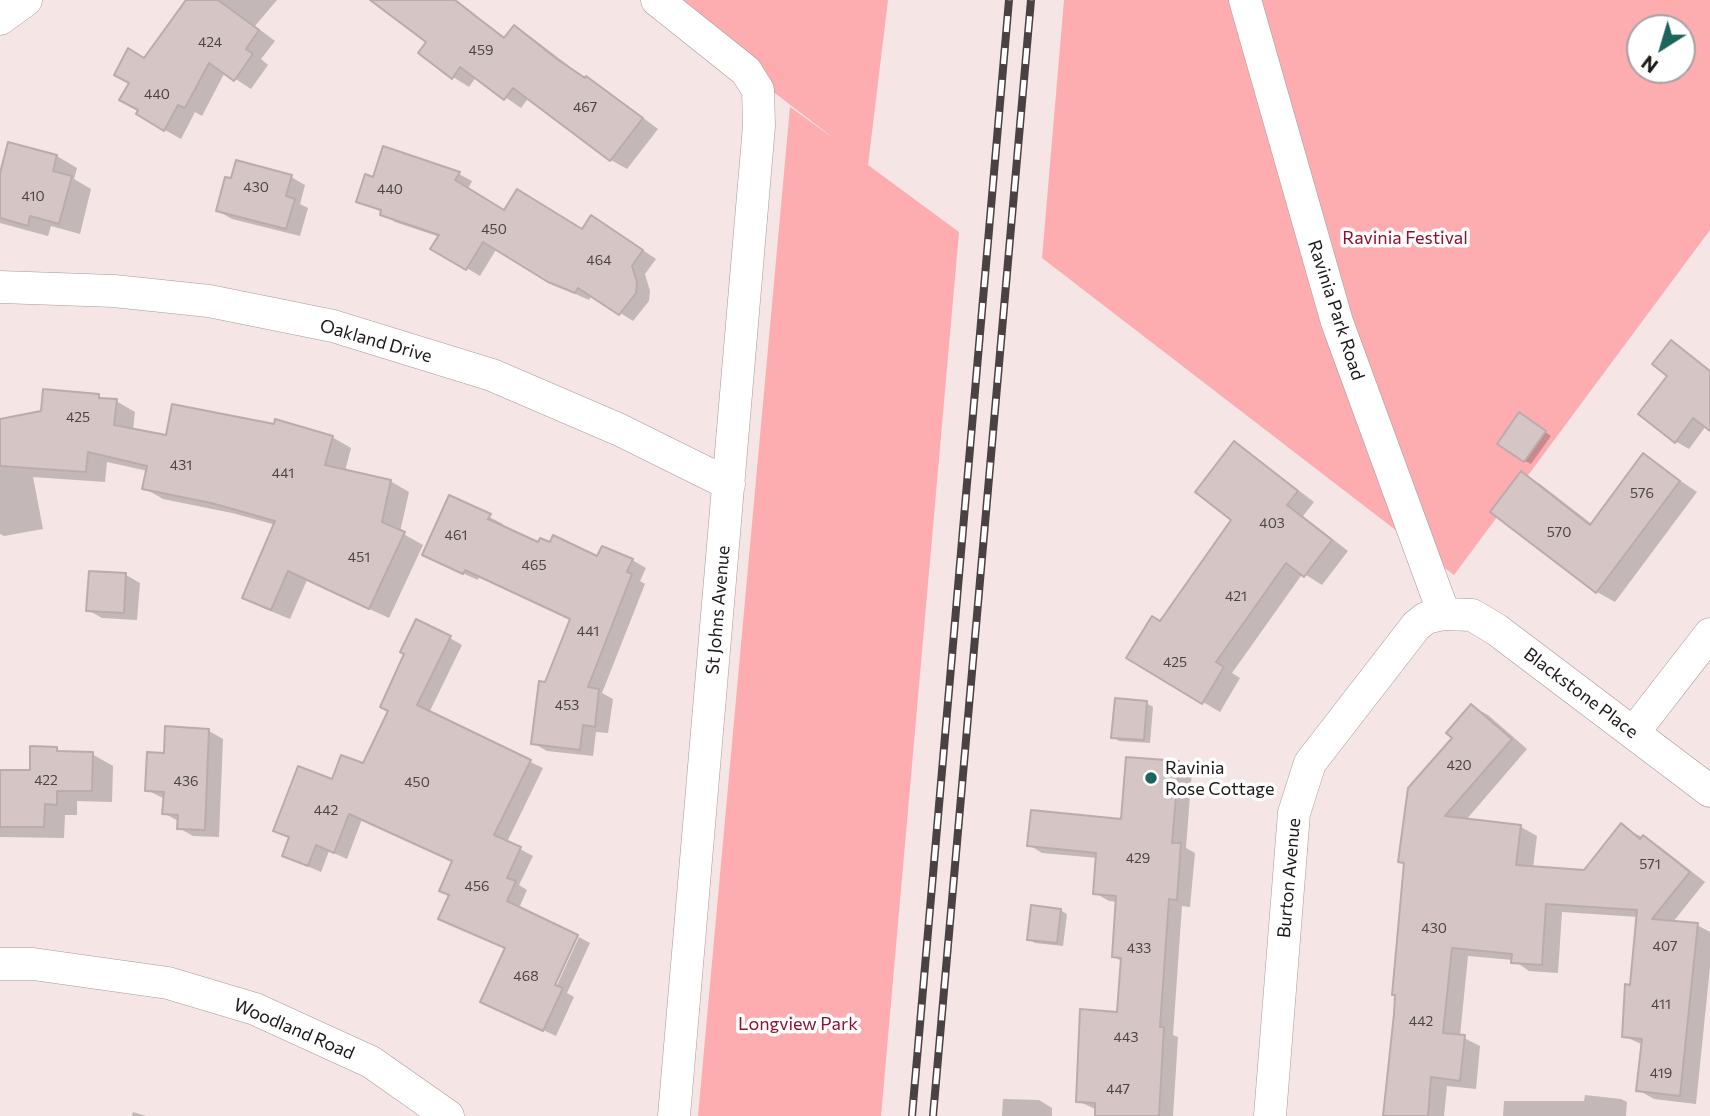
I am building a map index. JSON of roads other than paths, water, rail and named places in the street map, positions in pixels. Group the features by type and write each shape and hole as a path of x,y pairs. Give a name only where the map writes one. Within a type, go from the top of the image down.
{"street":[{"path":"0,19 26,0"},
{"name":"St Johns Avenue","path":"657,0 746,71 758,90 760,125 674,1116"},
{"name":"Ravinia Park Road","path":"1245,0 1337,322 1444,614"},
{"name":"Oakland Drive","path":"0,287 114,291 209,301 333,326 492,376 620,430 729,484"},
{"name":"Blackstone Place","path":"1444,614 1472,615 1497,630 1710,791"},
{"name":"Burton Avenue","path":"1269,1116 1294,813 1310,763 1416,626 1426,618 1444,614"},
{"path":"1634,732 1710,634"},
{"name":"Woodland Road","path":"0,964 33,964 168,983 255,1009 371,1062 449,1116"}],"railway":[{"path":"912,1116 1009,0"},
{"path":"933,1116 1031,0"}],"place":[{"name":"Ravinia Rose Cottage","path":"1151,778"}],"park label":[{"name":"Ravinia Festival","path":"1405,238"},
{"name":"Longview Park","path":"798,1024"}]}
